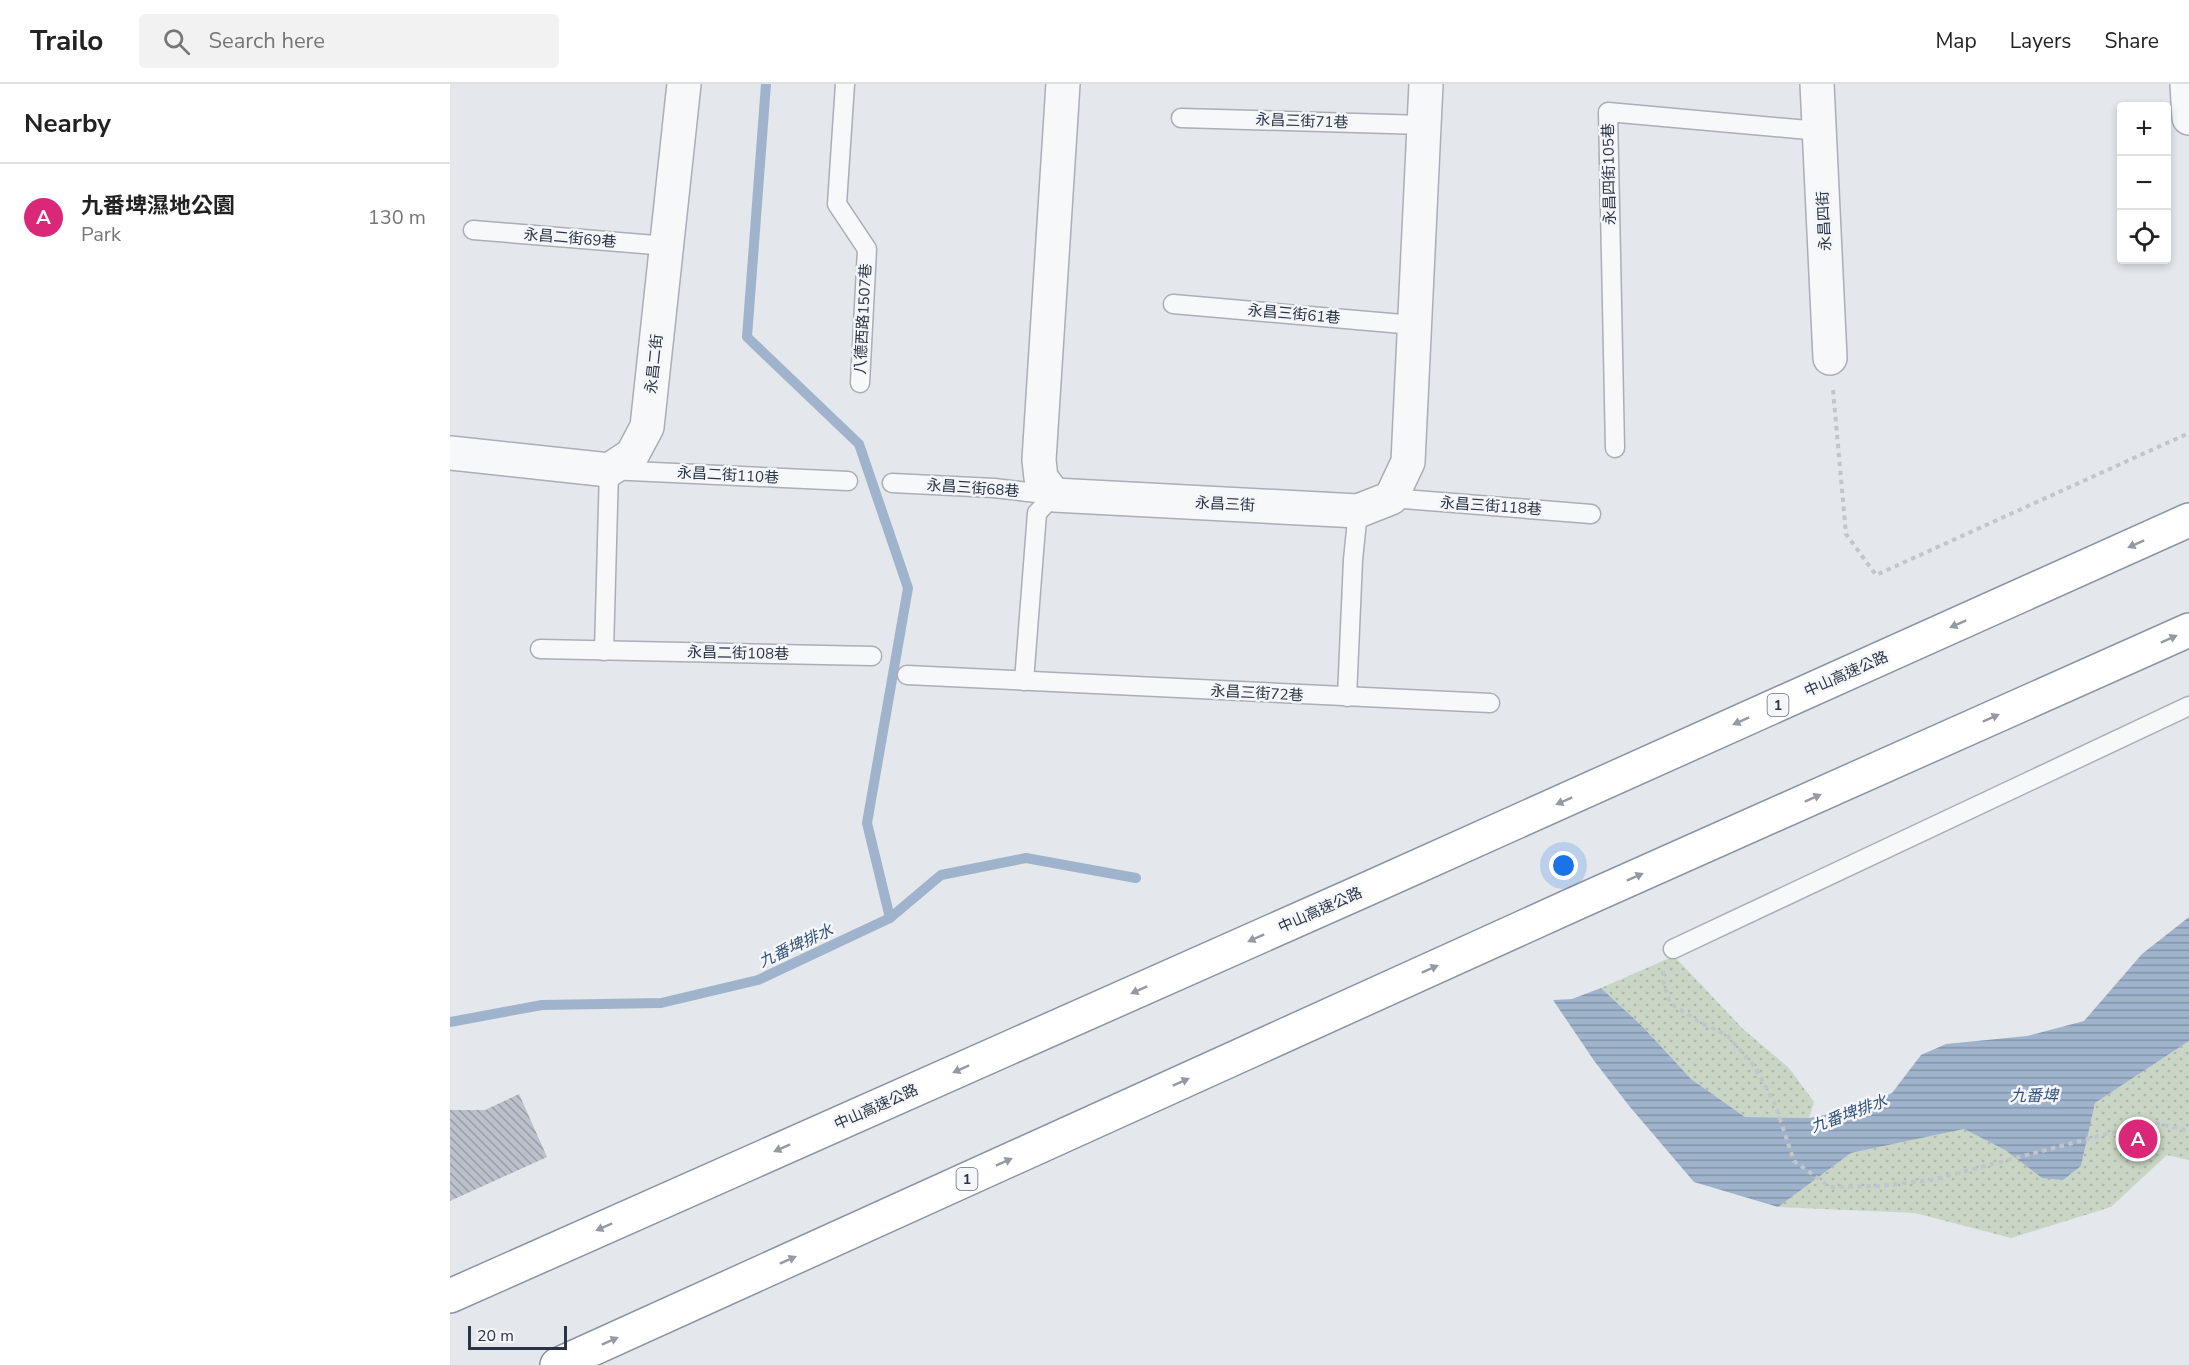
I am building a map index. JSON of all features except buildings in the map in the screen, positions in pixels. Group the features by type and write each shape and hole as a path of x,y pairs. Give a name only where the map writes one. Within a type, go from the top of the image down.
{"highway":[{"name":"中山高速公路","path":"450,1296 1367,889 2189,520"},
{"name":"1","path":"557,1365 1581,901 2189,630"}],"street":[{"name":"永昌二街","path":"609,470 632,455 647,427 684,84"},
{"path":"1054,495 1041,478 1039,460 1064,84"},
{"path":"1391,498 1408,462 1426,84"},
{"name":"永昌四街","path":"1817,84 1830,358"},
{"path":"2187,84 2189,118"},
{"path":"450,453 609,470"},
{"name":"永昌三街","path":"1054,495 1358,511 1391,498"}],"lane":[{"name":"八德西路1507巷","path":"845,84 837,204 867,249 860,383"},
{"name":"永昌四街105巷","path":"1615,448 1608,112 1819,131"},
{"name":"永昌三街71巷","path":"1181,118 1424,125"},
{"name":"永昌二街69巷","path":"473,230 667,246"},
{"name":"永昌三街61巷","path":"1173,304 1414,325"},
{"path":"604,651 609,470"},
{"name":"永昌二街110巷","path":"609,470 848,481"},
{"name":"永昌三街68巷","path":"892,483 994,488 1054,495"},
{"path":"1024,681 1037,513 1054,495"},
{"name":"永昌三街118巷","path":"1391,498 1591,514"},
{"path":"1347,697 1353,560 1358,511"},
{"name":"永昌二街108巷","path":"540,649 872,656"},
{"name":"永昌三街72巷","path":"907,675 1490,703"},
{"path":"1673,949 2189,706"}],"path":[{"path":"1830,358 1846,534 1876,575 2189,433"},
{"path":"1673,949 1663,966 1663,982 1670,1003 1699,1022 1727,1035 1755,1067 1775,1104 1794,1161 1830,1187 1894,1184 1936,1179 2152,1122 2189,1131"}],"green space":[{"path":"1674,956 1743,1029 1789,1068 1814,1102 1809,1118 1745,1117 1691,1079 1643,1027 1601,988"},
{"path":"2189,1041 2189,1160 2167,1155 2111,1207 2011,1238 1915,1213 1778,1207 1851,1153 1964,1129 2005,1150 2042,1178 2081,1166 2095,1103"}],"water":[{"name":"九番埤","path":"2189,917 2189,1041 2095,1103 2081,1166 2063,1180 2042,1178 2005,1150 1964,1129 1851,1153 1778,1207 1694,1182 1595,1062 1553,1000 1572,999 1601,988 1643,1027 1691,1079 1745,1117 1809,1118 1854,1110 1892,1093 1921,1055 1946,1044 2027,1036 2084,1021 2142,954"}],"waterway":[{"path":"766,84 747,337 859,444 908,588 867,823 890,918"},
{"name":"九番埤排水","path":"450,1022 542,1005 661,1003 758,980 890,918 941,875 1026,858 1136,878"}],"place":[{"name":"九番埤濕地公園","path":"2138,1139"}]}
